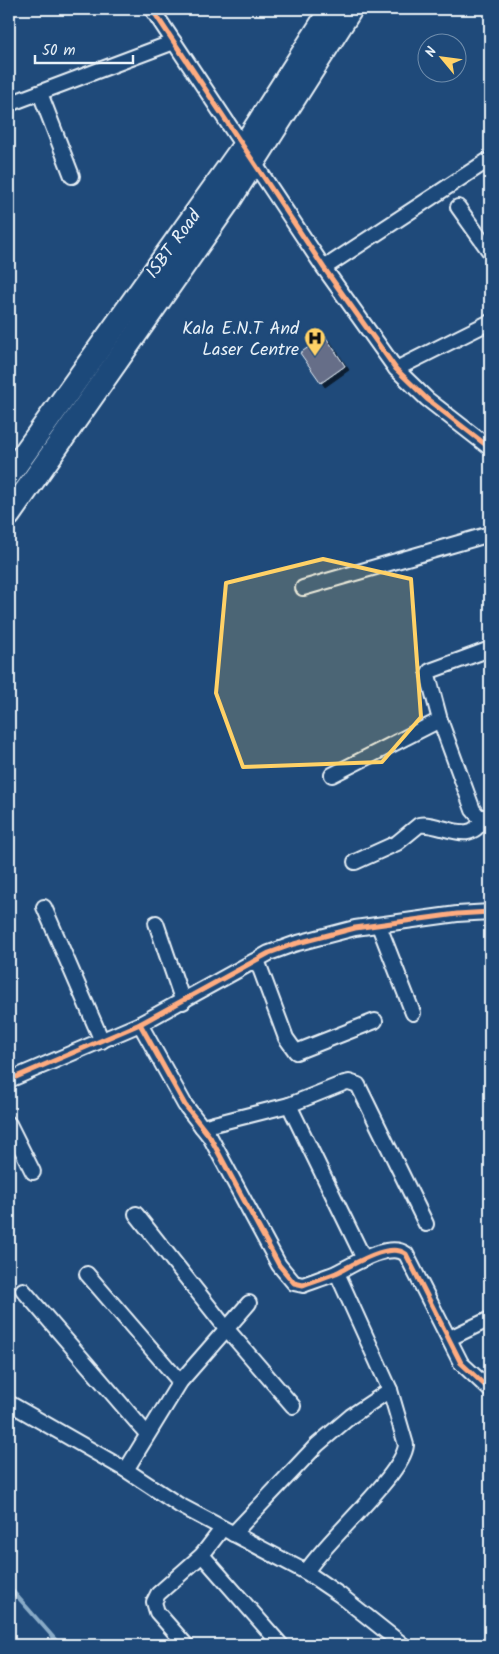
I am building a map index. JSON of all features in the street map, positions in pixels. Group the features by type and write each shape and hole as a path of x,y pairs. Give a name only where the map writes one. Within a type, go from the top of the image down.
{"highway":[{"name":"ISBT Road","path":"9,475 248,155 331,9"},
{"path":"9,515 229,201 248,155 351,9"}],"street":[{"path":"152,9 324,268 396,369 422,394 490,448"},
{"path":"9,104 174,42"},
{"path":"40,93 72,176"},
{"path":"324,268 490,159"},
{"path":"458,207 490,252"},
{"path":"396,369 490,322"},
{"path":"303,588 490,534"},
{"path":"355,862 397,843 420,825 462,832 477,827 487,818 473,810 440,720 428,679 429,673 490,649"},
{"path":"332,775 440,720"},
{"path":"44,907 102,1041"},
{"path":"9,1080 140,1024 257,960 294,944 338,931 457,914 490,912"},
{"path":"156,923 183,1002"},
{"path":"379,926 413,1013"},
{"path":"257,960 286,1038 296,1052 375,1021"},
{"path":"140,1024 185,1106 210,1137 261,1235 287,1276 294,1283 303,1285 337,1273 364,1259 397,1249 406,1254 461,1363 490,1390"},
{"path":"202,1127 289,1105 344,1083 349,1082 358,1085 426,1224"},
{"path":"289,1105 364,1259"},
{"path":"9,1124 33,1172"},
{"path":"136,1214 226,1328 293,1406"},
{"path":"306,1572 320,1551 380,1487 404,1454 405,1439 390,1390 337,1273"},
{"path":"87,1274 180,1382"},
{"path":"23,1290 148,1434"},
{"path":"126,1470 180,1382 249,1303"},
{"path":"450,1338 490,1319"},
{"path":"186,1645 157,1612 154,1602 158,1594 227,1532 317,1445 351,1416 390,1390"},
{"path":"9,1403 126,1470 227,1532 306,1572 394,1643"},
{"path":"202,1555 281,1645"}],"highlighted area":[{"path":"323,559 411,579 421,717 382,762 243,767 216,693 226,583"}],"building":[{"path":"325,336 345,366 321,383 300,353"}],"waterway":[{"path":"9,1587 60,1645"}],"cycle path":[{"path":"152,9 324,268 396,369 427,399 490,448"},
{"path":"9,1080 140,1024 269,953 294,944 355,928 457,914 490,912"},
{"path":"140,1024 185,1105 210,1137 279,1265 294,1283 303,1285 336,1273 381,1252 390,1250 406,1254 461,1363 490,1390"}],"place":[{"name":"Kala E.N.T And Laser Centre","path":"315,357"}]}
